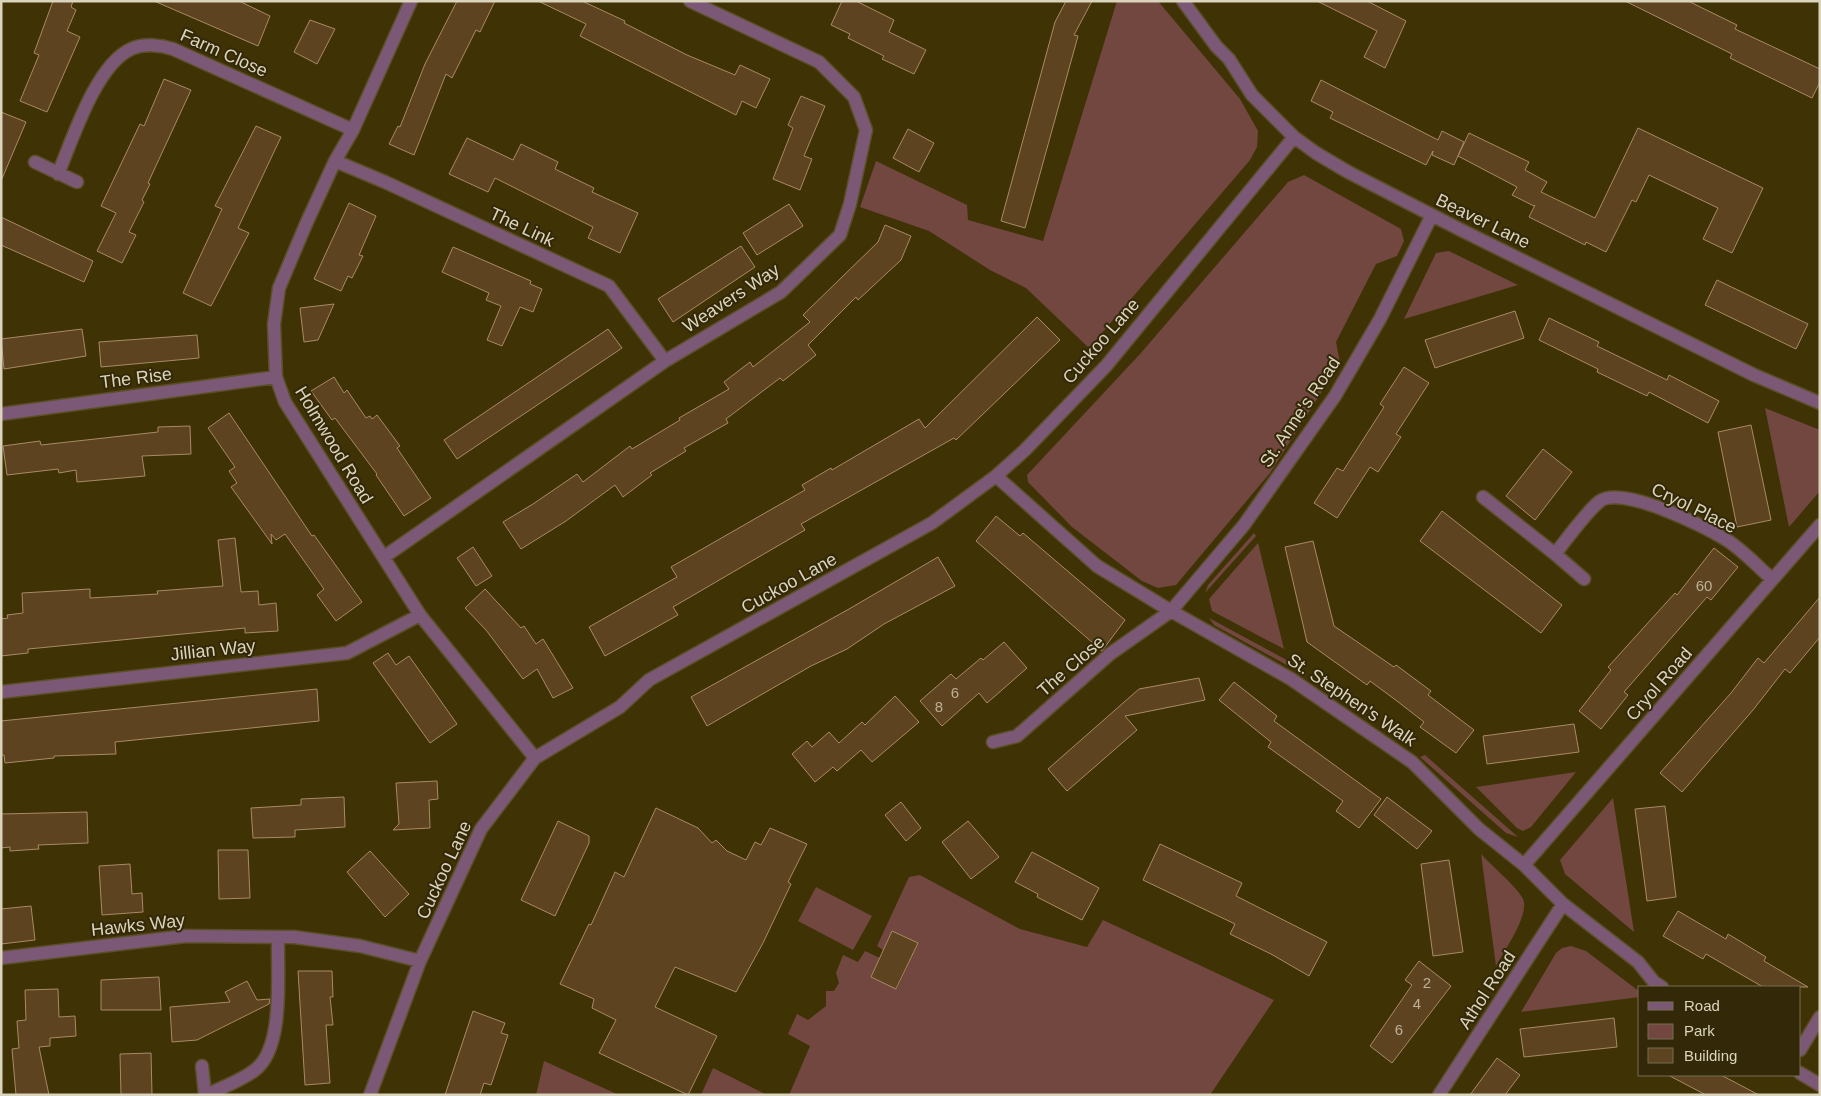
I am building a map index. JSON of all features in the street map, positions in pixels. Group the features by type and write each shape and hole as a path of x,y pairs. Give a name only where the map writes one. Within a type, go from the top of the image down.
{"street":[{"name":"Holmwood Road","path":"411,1 353,130 335,161 279,288 274,324 276,378 285,402 420,615 535,758"},
{"name":"Weavers Way","path":"384,557 665,361 781,292 840,235 850,204 866,130 854,97 819,62 690,1"},
{"name":"Beaver Lane","path":"1182,1 1216,46 1229,59 1252,95 1294,138 1348,172 1432,215 1754,375 1820,403"},
{"name":"Farm Close","path":"58,174 98,84 110,63 136,47 160,45 173,49 353,130"},
{"name":"Cuckoo Lane","path":"370,1095 420,961 480,829 535,758 620,707 649,680 932,523 996,476 1025,450 1106,366 1294,138"},
{"name":"The Link","path":"335,161 385,182 609,286 665,361"},
{"path":"35,162 77,182"},
{"name":"St. Anne's Road","path":"1171,611 1244,525 1335,396 1380,319 1432,215"},
{"name":"The Rise","path":"1,414 276,378"},
{"name":"St. Stephen's Walk","path":"996,476 1097,566 1171,611 1291,679 1412,762 1479,829 1524,865 1563,904 1638,962 1654,982 1660,986"},
{"path":"1483,497 1584,579"},
{"name":"Cryol Place","path":"1555,554 1601,500 1616,497 1632,498 1661,507 1726,539 1772,579"},
{"name":"Cryol Road","path":"1524,865 1820,525"},
{"name":"The Close","path":"993,742 1018,736 1110,654 1171,611"},
{"name":"Jillian Way","path":"1,692 348,653 420,615"},
{"name":"Athol Road","path":"1439,1095 1563,904"},
{"name":"Hawks Way","path":"1,958 186,936 278,937 360,946 420,961"},
{"path":"202,1066 206,1095 256,1070 274,1043 277,1008 278,937"},
{"path":"1801,1048 1820,1017"},
{"path":"1801,1074 1820,1085"}],"green space":[{"path":"1117,1 1158,1 1240,99 1258,131 1257,147 1250,160 1089,348 1026,288 990,270 929,231 860,207 876,161 967,205 968,220 1043,241"},
{"path":"1304,175 1401,229 1404,241 1397,256 1376,264 1336,342 1340,363 1270,473 1176,585 1158,588 1142,581 1072,527 1028,482 1027,475 1140,354 1288,182"},
{"path":"1449,251 1518,285 1404,319 1436,253"},
{"path":"1765,408 1820,430 1820,491 1789,527"},
{"path":"1254,533 1256,536 1205,593 1208,585"},
{"path":"1258,543 1284,649 1212,611 1209,599"},
{"path":"1209,618 1294,664 1292,668 1214,625"},
{"path":"1425,755 1518,837 1506,833 1420,757"},
{"path":"1576,772 1531,827 1523,831 1517,828 1476,787"},
{"path":"1613,798 1634,932 1565,874 1560,860"},
{"path":"1481,854 1516,889 1523,899 1524,906 1520,923 1496,966"},
{"path":"920,875 1020,929 1087,947 1103,920 1274,1000 1210,1095 789,1095 810,1046 788,1034 797,1014 808,1020 826,1006 826,991 834,991 839,983 836,973 843,955 858,962 865,951 880,958 871,977 897,989 918,943 892,931 883,950 877,946 909,877"},
{"path":"816,887 872,916 853,950 798,921"},
{"path":"1571,946 1586,951 1638,990 1638,997 1521,1012 1556,953 1562,948"},
{"path":"544,1061 619,1095 536,1095"},
{"path":"713,1068 767,1095 701,1095"}],"building":[{"path":"53,1 73,1 71,7 76,10 67,31 80,37 47,112 20,101 39,55 34,53"},
{"path":"154,1 239,1 270,16 258,46"},
{"path":"457,1 495,1 480,32 476,30 452,78 446,74 414,155 389,144 398,126 400,127 425,64"},
{"path":"538,1 582,1 625,21 624,23 687,55 735,75 740,65 770,79 756,108 742,101 736,115 580,36 586,24"},
{"path":"842,1 856,1 894,20 889,32 926,50 914,74 882,59 884,56 848,38 850,34 831,25"},
{"path":"1066,1 1092,1 1074,35 1078,36 1025,228 1001,221 1055,22"},
{"path":"1317,1 1367,1 1406,21 1385,68 1364,57 1377,31"},
{"path":"1625,1 1688,1 1737,25 1735,29 1820,69 1820,82 1812,98 1730,58 1732,54"},
{"path":"310,20 335,29 317,64 294,52"},
{"path":"164,79 191,90 148,183 150,184 142,200 144,202 129,232 136,235 122,263 97,251 116,213 101,206 140,124 144,126"},
{"path":"1321,80 1438,140 1442,131 1464,142 1454,165 1432,155 1433,151 1426,165 1330,118 1333,112 1311,101"},
{"path":"801,96 825,106 804,156 812,159 800,190 773,179 793,128 788,125"},
{"path":"1,112 26,122 1,181"},
{"path":"256,126 281,137 238,228 249,233 211,306 183,293 222,209 215,206"},
{"path":"1638,128 1763,188 1732,253 1703,239 1718,208 1649,175 1636,202 1632,200 1606,252 1586,242 1585,245 1529,217 1535,205 1512,195 1517,187 1458,156 1469,133 1529,162 1525,170 1547,182 1541,192 1595,218"},
{"path":"908,129 934,143 919,172 893,158"},
{"path":"467,138 513,160 521,144 558,162 555,169 594,188 592,192 638,213 620,253 588,238 593,227 495,178 488,192 449,174"},
{"path":"349,203 376,216 359,255 363,256 352,278 348,276 341,291 314,279"},
{"path":"789,204 803,226 757,255 743,233"},
{"path":"1,217 93,261 84,282 1,245"},
{"path":"885,225 911,236 901,260 858,300 856,297 808,345 816,355 783,381 780,378 726,419 728,423 684,448 686,451 650,473 652,475 623,497 615,485 566,521 521,549 503,522 577,474 583,482 630,446 632,449 680,420 679,418 729,389 724,382 750,362 753,367 810,322 803,315 878,242"},
{"path":"741,246 755,267 673,322 658,299"},
{"path":"453,247 531,281 530,284 542,289 533,312 520,307 502,346 487,340 501,306 486,300 489,293 442,272"},
{"path":"1717,280 1808,324 1796,349 1705,305"},
{"path":"334,304 318,340 304,342 300,308"},
{"path":"1515,311 1524,338 1435,368 1425,340"},
{"path":"1037,317 1060,340 956,440 954,438 801,524 805,530 673,607 678,615 605,656 589,627 677,577 671,567 805,490 802,485 831,468 832,470 919,419 925,428"},
{"path":"1549,318 1599,342 1597,346 1667,380 1669,375 1719,401 1708,423 1649,392 1647,396 1597,372 1598,369 1539,340"},
{"path":"82,329 86,356 4,369 1,339"},
{"path":"608,329 622,348 457,459 444,440"},
{"path":"197,335 199,358 101,367 99,342"},
{"path":"1404,367 1429,383 1396,434 1401,437 1378,472 1370,467 1337,518 1314,503 1337,468 1343,471 1384,407 1380,404"},
{"path":"334,377 344,393 347,390 366,418 370,416 372,419 377,415 400,446 397,448 431,498 404,516 377,474 335,418 332,420 311,391"},
{"path":"229,413 312,536 314,535 362,602 336,621 317,595 324,589 285,534 276,540 271,534 272,544 231,487 237,483 229,471 235,467 208,428"},
{"path":"1751,425 1771,520 1737,527 1718,432"},
{"path":"190,426 191,454 142,456 145,476 77,482 76,470 59,473 58,469 7,475 3,446 40,441 41,445 158,432 158,427"},
{"path":"1543,449 1572,472 1535,520 1506,496"},
{"path":"1442,511 1562,605 1541,633 1420,541"},
{"path":"996,516 1020,536 1023,533 1125,620 1102,651 976,541"},
{"path":"235,538 241,592 258,591 259,605 276,603 278,631 245,633 245,628 28,649 28,653 1,656 1,619 8,618 7,615 23,613 22,593 90,589 90,598 158,594 157,591 223,586 218,540"},
{"path":"1313,541 1334,626 1394,667 1396,665 1431,691 1428,695 1474,730 1456,753 1420,727 1424,722 1397,701 1370,681 1367,685 1307,642 1285,547"},
{"path":"473,547 492,576 476,586 457,558"},
{"path":"1714,548 1738,567 1711,600 1707,597 1624,692 1628,695 1601,729 1579,711 1611,670 1608,667 1675,593 1677,595"},
{"path":"938,557 955,586 884,624 847,649 811,666 707,726 691,697"},
{"path":"485,589 521,628 524,626 536,644 543,639 573,688 553,698 537,669 523,679 486,630 465,608"},
{"path":"1820,597 1820,637 1790,673 1785,669 1753,710 1682,792 1660,773 1731,693 1758,658 1764,663"},
{"path":"1004,642 1027,668 987,703 979,693 942,726 920,701 951,674 956,679"},
{"path":"388,653 396,665 409,656 457,724 430,743 373,663"},
{"path":"1199,678 1205,700 1125,716 1137,730 1067,791 1048,769 1139,689"},
{"path":"1234,682 1277,716 1274,721 1381,799 1359,828 1336,811 1343,801 1268,747 1271,742 1219,700"},
{"path":"317,689 319,721 115,742 116,754 54,756 54,758 5,763 4,755 1,755 1,721"},
{"path":"895,696 919,722 872,762 861,750 837,771 833,767 815,782 792,754 807,741 812,747 829,732 839,743 862,722 865,725"},
{"path":"1574,724 1579,752 1487,764 1483,736"},
{"path":"437,781 438,799 429,800 430,828 393,830 399,824 396,783"},
{"path":"344,797 345,827 295,830 295,837 253,838 251,808 301,805 301,799"},
{"path":"1387,797 1432,831 1417,849 1374,815"},
{"path":"901,802 921,828 906,841 885,815"},
{"path":"1665,806 1676,897 1647,901 1635,809"},
{"path":"656,808 698,828 712,843 716,840 727,851 746,860 755,842 761,845 770,828 807,844 788,882 791,884 763,943 736,992 675,967 655,1007 717,1036 688,1095 599,1053 616,1020 592,1008 594,999 560,984 589,924 591,925 615,872 624,877"},
{"path":"87,812 88,843 38,845 39,849 10,851 10,847 1,848 1,814"},
{"path":"558,821 589,836 589,843 555,916 521,900"},
{"path":"968,821 999,857 971,879 942,842"},
{"path":"1160,844 1242,883 1236,896 1327,942 1309,976 1271,954 1230,934 1235,924 1143,880"},
{"path":"218,850 248,850 250,898 219,899"},
{"path":"370,851 409,894 385,917 347,872"},
{"path":"1032,852 1099,888 1082,920 1037,897 1038,894 1015,882"},
{"path":"1449,860 1463,952 1433,956 1421,864"},
{"path":"130,864 132,894 142,893 143,912 102,915 99,866"},
{"path":"31,906 35,940 1,944 1,909"},
{"path":"1678,911 1726,939 1728,934 1766,957 1764,961 1808,987 1761,986 1706,954 1703,959 1663,936"},
{"path":"892,931 918,943 896,989 871,977"},
{"path":"1419,961 1451,986 1392,1063 1370,1046 1412,985 1405,980"},
{"path":"298,971 332,971 333,997 330,997 333,1025 326,1025 330,1083 305,1085"},
{"path":"159,977 161,1010 101,1010 101,980"},
{"path":"247,981 257,1000 270,999 269,1004 197,1040 172,1042 170,1007 230,1002 225,992"},
{"path":"58,989 59,1017 75,1016 76,1036 50,1038 50,1046 39,1047 49,1095 16,1095 12,1049 19,1048 17,1021 26,1020 25,990"},
{"path":"473,1011 505,1023 501,1033 508,1035 491,1085 484,1083 480,1095 445,1095"},
{"path":"1614,1018 1617,1047 1524,1057 1520,1029"},
{"path":"151,1053 152,1095 121,1095 120,1054"},
{"path":"1497,1058 1520,1075 1505,1095 1470,1095"},
{"path":"1670,1076 1723,1076 1759,1095 1706,1095"}]}
